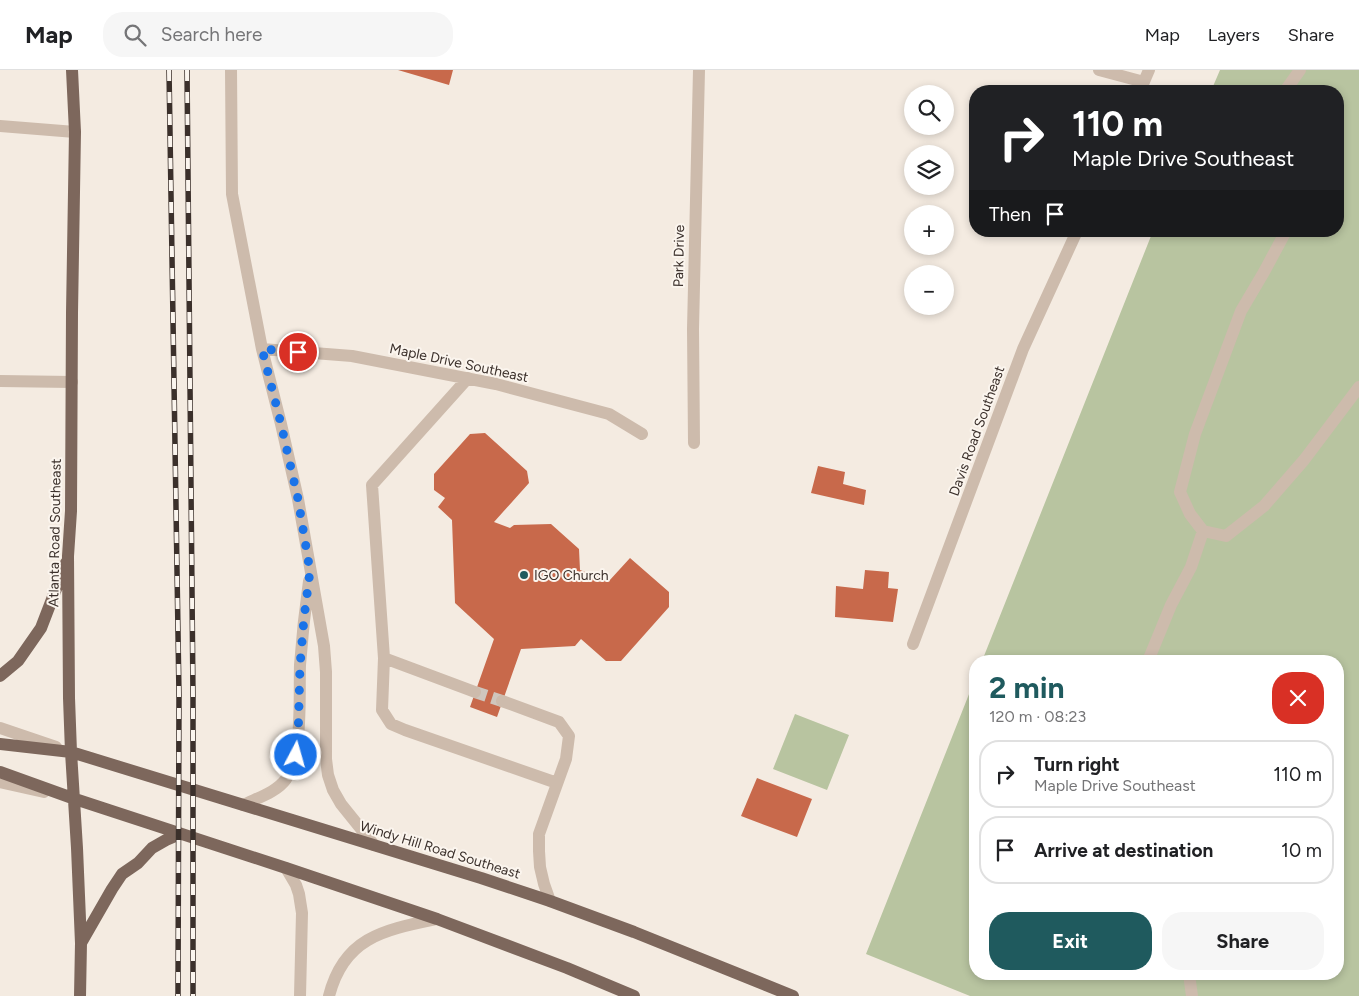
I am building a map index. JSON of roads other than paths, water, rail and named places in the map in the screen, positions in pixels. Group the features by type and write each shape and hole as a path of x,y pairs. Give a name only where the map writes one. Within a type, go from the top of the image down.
{"main road":[{"name":"Atlanta Road Southeast","path":"72,70 74,132 71,511 68,556 71,752 82,943 80,996"},
{"path":"0,676 18,661 41,628 68,556"},
{"name":"Windy Hill Road Southeast","path":"0,744 71,752 481,878 634,932 792,996"},
{"path":"0,772 75,800 286,868 437,920 566,968 634,996"},
{"path":"82,943 122,874 138,863 152,848 180,834"}],"street":[{"path":"231,70 232,194 262,349 298,499 324,646 326,672 326,759 328,775 333,790 341,804 374,845"},
{"name":"Park Drive","path":"694,443 693,329 699,70"},
{"path":"1099,70 1144,81"},
{"path":"1289,85 1300,70"},
{"path":"0,126 74,132"},
{"name":"Davis Road Southeast","path":"913,644 1023,349 1073,237"},
{"path":"1283,237 1241,312 1195,434 1180,492 1190,514 1203,531 1226,536 1264,506 1304,460 1359,386"},
{"name":"Maple Drive Southeast","path":"262,349 352,356 496,384 609,414 642,434"},
{"path":"468,378 372,486 384,658 382,710 391,724 405,730 557,783"},
{"path":"0,381 72,382"},
{"path":"1150,655 1171,605 1191,568 1203,531"},
{"path":"243,804 270,792 284,781 291,770 296,755 300,666 310,571"},
{"path":"384,658 475,692"},
{"path":"502,701 558,722 569,736 566,759 539,834 540,868 550,901"},
{"name":"Windy Hill Road Southeast","path":"0,728 71,752"},
{"path":"0,782 75,800"},
{"path":"286,868 296,884 302,913 300,996"},
{"path":"328,996 336,972 345,959 358,946 376,935 396,927 437,920"},
{"path":"1190,980 1192,996"}],"tunnel":[{"path":"475,692 502,701"}],"railway":[{"path":"169,70 179,695 178,996"},
{"path":"187,70 193,696 193,996"}],"place":[{"name":"IGO Church","path":"524,575"}]}
